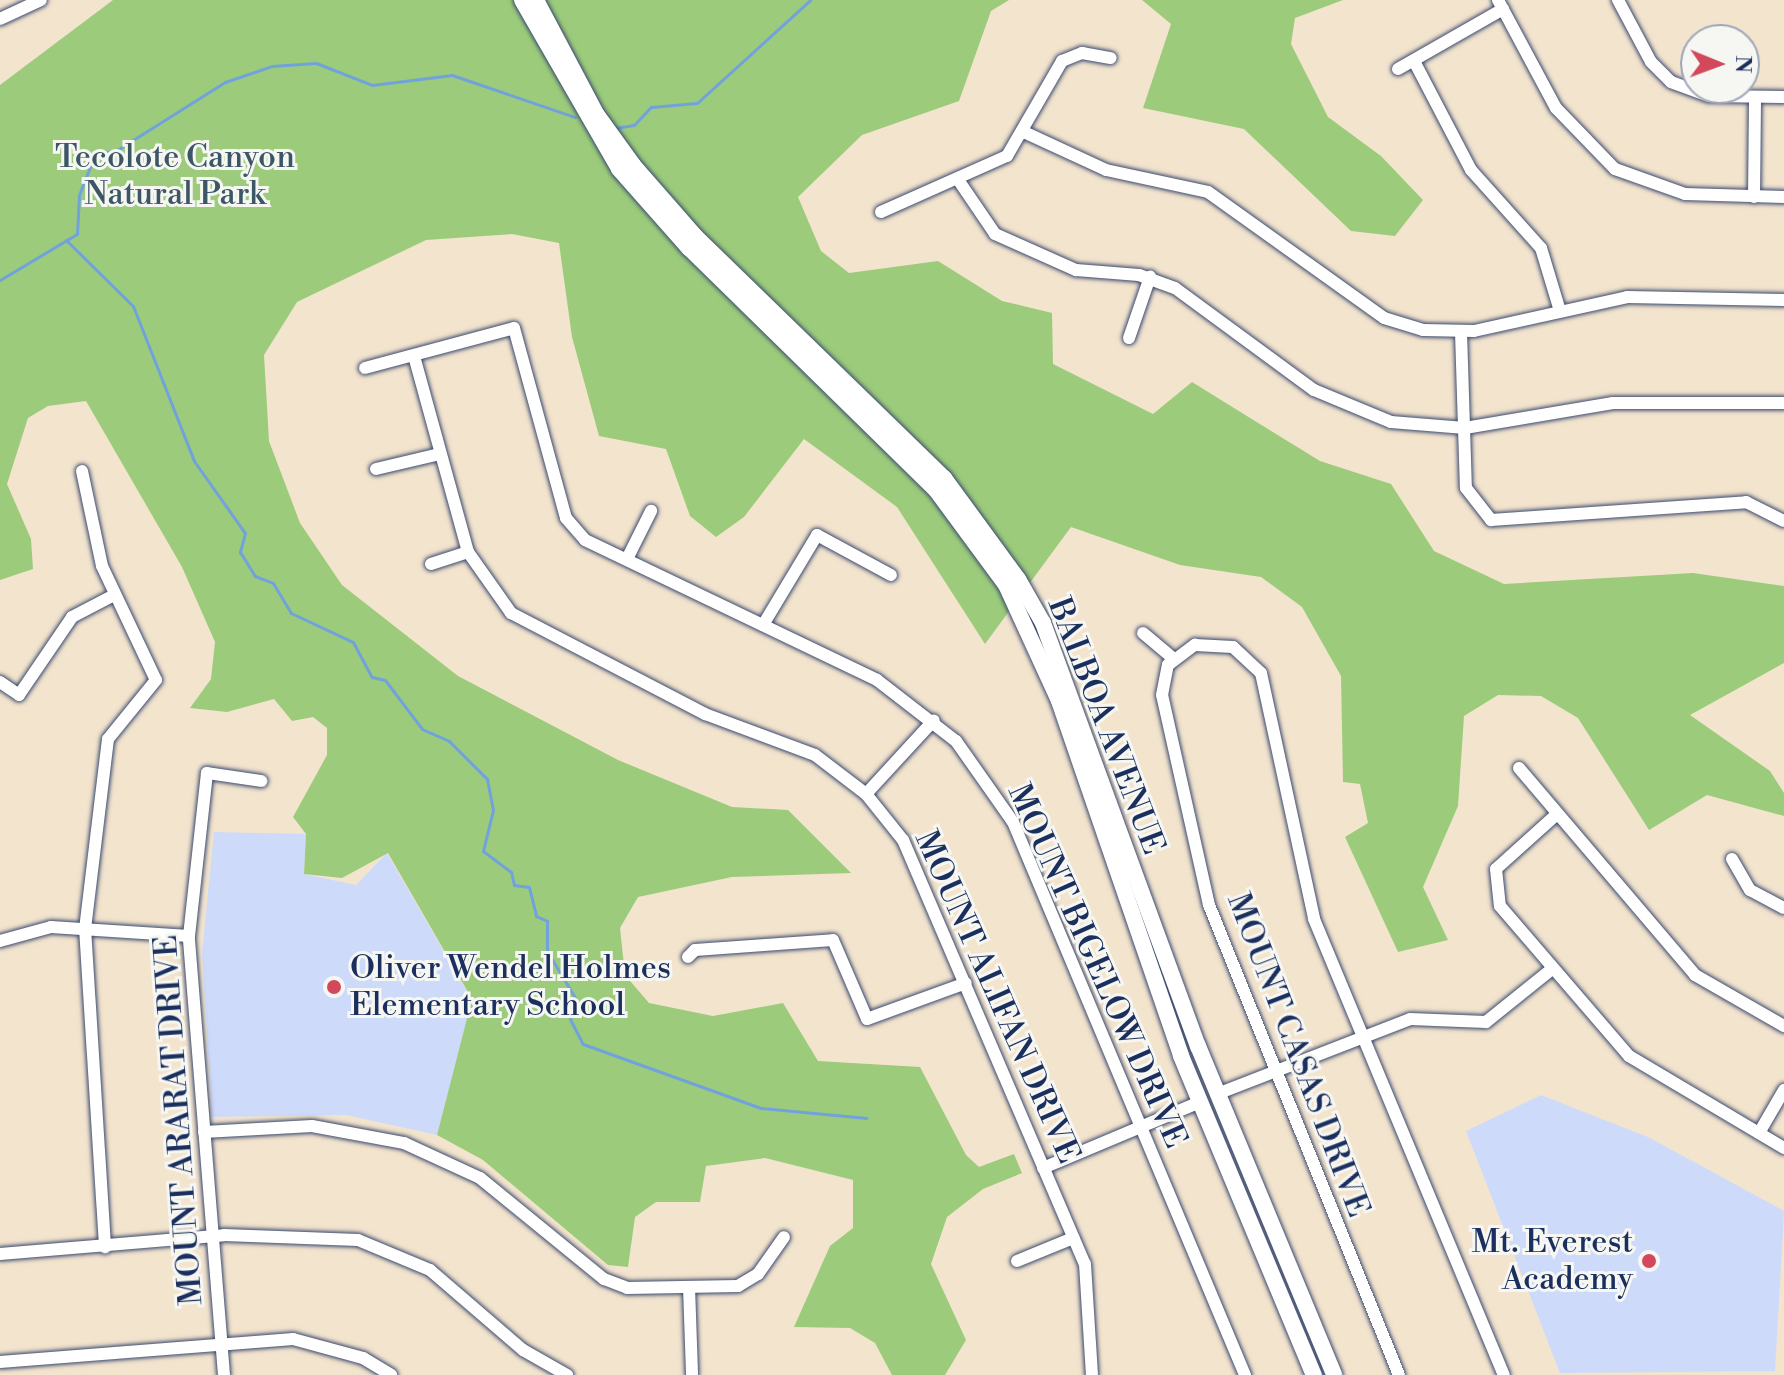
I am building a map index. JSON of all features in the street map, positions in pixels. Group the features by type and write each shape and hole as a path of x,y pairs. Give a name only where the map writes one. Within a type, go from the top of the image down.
{"main road":[{"name":"BALBOA AVENUE","path":"522,0 619,169 689,248 936,490 1006,585 1059,701 1181,1056 1314,1375"},
{"name":"BALBOA AVENUE","path":"536,0 597,115 633,165 695,236 944,478 1018,579 1043,623 1217,1094 1334,1375"},
{"path":"1181,1056 1217,1094"},
{"path":"1200,1102 1228,1121"}],"street":[{"path":"0,19 41,0"},
{"path":"1618,0 1651,62 1671,82 1680,85"},
{"path":"1398,69 1501,4 1556,108 1615,169 1685,194 1784,197"},
{"path":"881,212 959,181 1007,156 1026,133 1038,93 1062,61 1082,53 1111,58"},
{"path":"1414,61 1471,170 1541,248 1560,311"},
{"path":"1760,97 1784,97"},
{"path":"1754,197 1755,104"},
{"path":"1026,133 1106,170 1208,192 1384,318 1461,332 1627,297 1784,300"},
{"path":"959,181 995,234 1076,270 1150,277 1333,401 1391,422 1465,428 1613,403 1784,403"},
{"path":"1129,338 1150,277"},
{"name":"MOUNT BIGELOW DRIVE","path":"414,356 514,328 566,518 585,540 877,680 934,720 980,769 1013,822 1245,1375"},
{"path":"1461,332 1466,488 1475,506 1502,521 1746,502 1784,521"},
{"path":"365,368 414,356"},
{"name":"MOUNT ALIFAN DRIVE","path":"414,356 468,552 494,596 534,630 705,714 815,755 866,794 914,859 1073,1238 1091,1293 1092,1375"},
{"path":"376,469 440,454"},
{"path":"82,471 92,532 114,595 156,680 108,739 85,928 105,1247"},
{"path":"627,559 651,511"},
{"path":"763,625 817,535 891,575"},
{"path":"431,564 468,552"},
{"path":"0,682 19,695 72,617 114,595"},
{"path":"1143,633 1174,659 1195,645 1221,643 1261,673 1303,887 1504,1375"},
{"name":"MOUNT CASAS DRIVE","path":"1174,659 1162,695 1209,905 1272,1073 1399,1375"},
{"path":"866,794 934,720"},
{"path":"1519,768 1695,975 1784,1026"},
{"name":"MOUNT ARARAT DRIVE","path":"224,1375 189,936 207,773 261,781"},
{"path":"1557,814 1504,858 1493,885 1500,906 1629,1056 1784,1148"},
{"path":"1732,859 1750,890 1784,908"},
{"path":"0,941 51,927 189,936"},
{"path":"688,957 695,950 833,940 867,1019 966,983"},
{"path":"1217,1094 1363,1034 1410,1019 1486,1022 1552,969"},
{"path":"1759,1133 1784,1090"},
{"path":"1043,1168 1200,1102"},
{"path":"204,1132 312,1126 404,1143 526,1208 604,1279 627,1288 745,1283 784,1237"},
{"path":"0,1240 0,1254 212,1236 326,1235 394,1253 430,1270 523,1350 567,1375"},
{"path":"1017,1261 1073,1238"},
{"path":"689,1287 692,1375"},
{"path":"0,1362 221,1342 323,1344 391,1375"}],"shaded area":[{"name":"Oliver Wendel Holmes Elementary School","path":"214,832 306,834 304,874 356,885 387,853 472,1000 437,1135 346,1115 212,1117 202,953"},
{"name":"Mt. Everest Academy","path":"1541,1095 1650,1138 1784,1211 1775,1371 1560,1373 1466,1131"}],"green space":[{"name":"Tecolote Canyon Natural Park","path":"113,0 1009,0 991,11 959,101 862,135 798,197 821,251 849,273 938,261 1002,301 1052,313 1053,364 1153,414 1192,382 1320,461 1391,484 1434,551 1504,584 1693,573 1784,586 1784,663 1690,715 1770,771 1784,793 1784,816 1707,795 1649,830 1578,718 1541,696 1498,695 1464,716 1458,806 1423,887 1448,940 1398,952 1345,837 1368,823 1360,784 1343,782 1341,676 1302,607 1261,577 1180,565 1071,527 985,644 897,507 804,439 744,517 716,537 690,516 666,449 599,436 572,337 559,243 512,234 426,240 297,302 264,355 269,441 300,523 342,585 458,676 618,760 732,807 788,810 851,873 732,877 638,897 620,928 625,975 649,1003 713,1016 783,1003 818,1061 920,1067 966,1155 979,1167 1014,1154 1022,1173 983,1189 947,1217 931,1264 966,1340 945,1375 892,1375 875,1343 850,1328 794,1327 830,1246 853,1228 853,1180 765,1158 706,1166 700,1202 656,1202 635,1217 628,1267 608,1265 483,1160 437,1135 472,999 388,853 342,878 304,874 306,834 293,817 327,755 327,728 313,717 292,721 274,699 227,712 190,708 211,679 215,642 182,567 86,401 48,406 28,418 7,484 31,539 33,569 0,580 0,85"},
{"path":"1142,0 1343,0 1295,18 1291,44 1328,117 1381,156 1423,200 1395,236 1351,231 1244,129 1143,108 1171,24"}],"waterway":[{"path":"615,128 634,125 651,107 697,103 810,0"},
{"path":"0,280 77,234 79,195 95,154 117,150 225,82 272,66 316,63 372,85 452,75 575,117"},
{"path":"66,240 133,306 194,461 245,533 240,552 255,576 273,583 291,613 353,642 372,677 385,680 422,729 449,741 487,779 493,810 483,851 511,872 514,885 529,887 536,916 547,921 547,951 577,1001 570,1019 583,1044 761,1108 867,1118"}],"place":[{"name":"Oliver Wendel Holmes Elementary School","path":"334,987"},
{"name":"Mt. Everest Academy","path":"1649,1261"}]}
